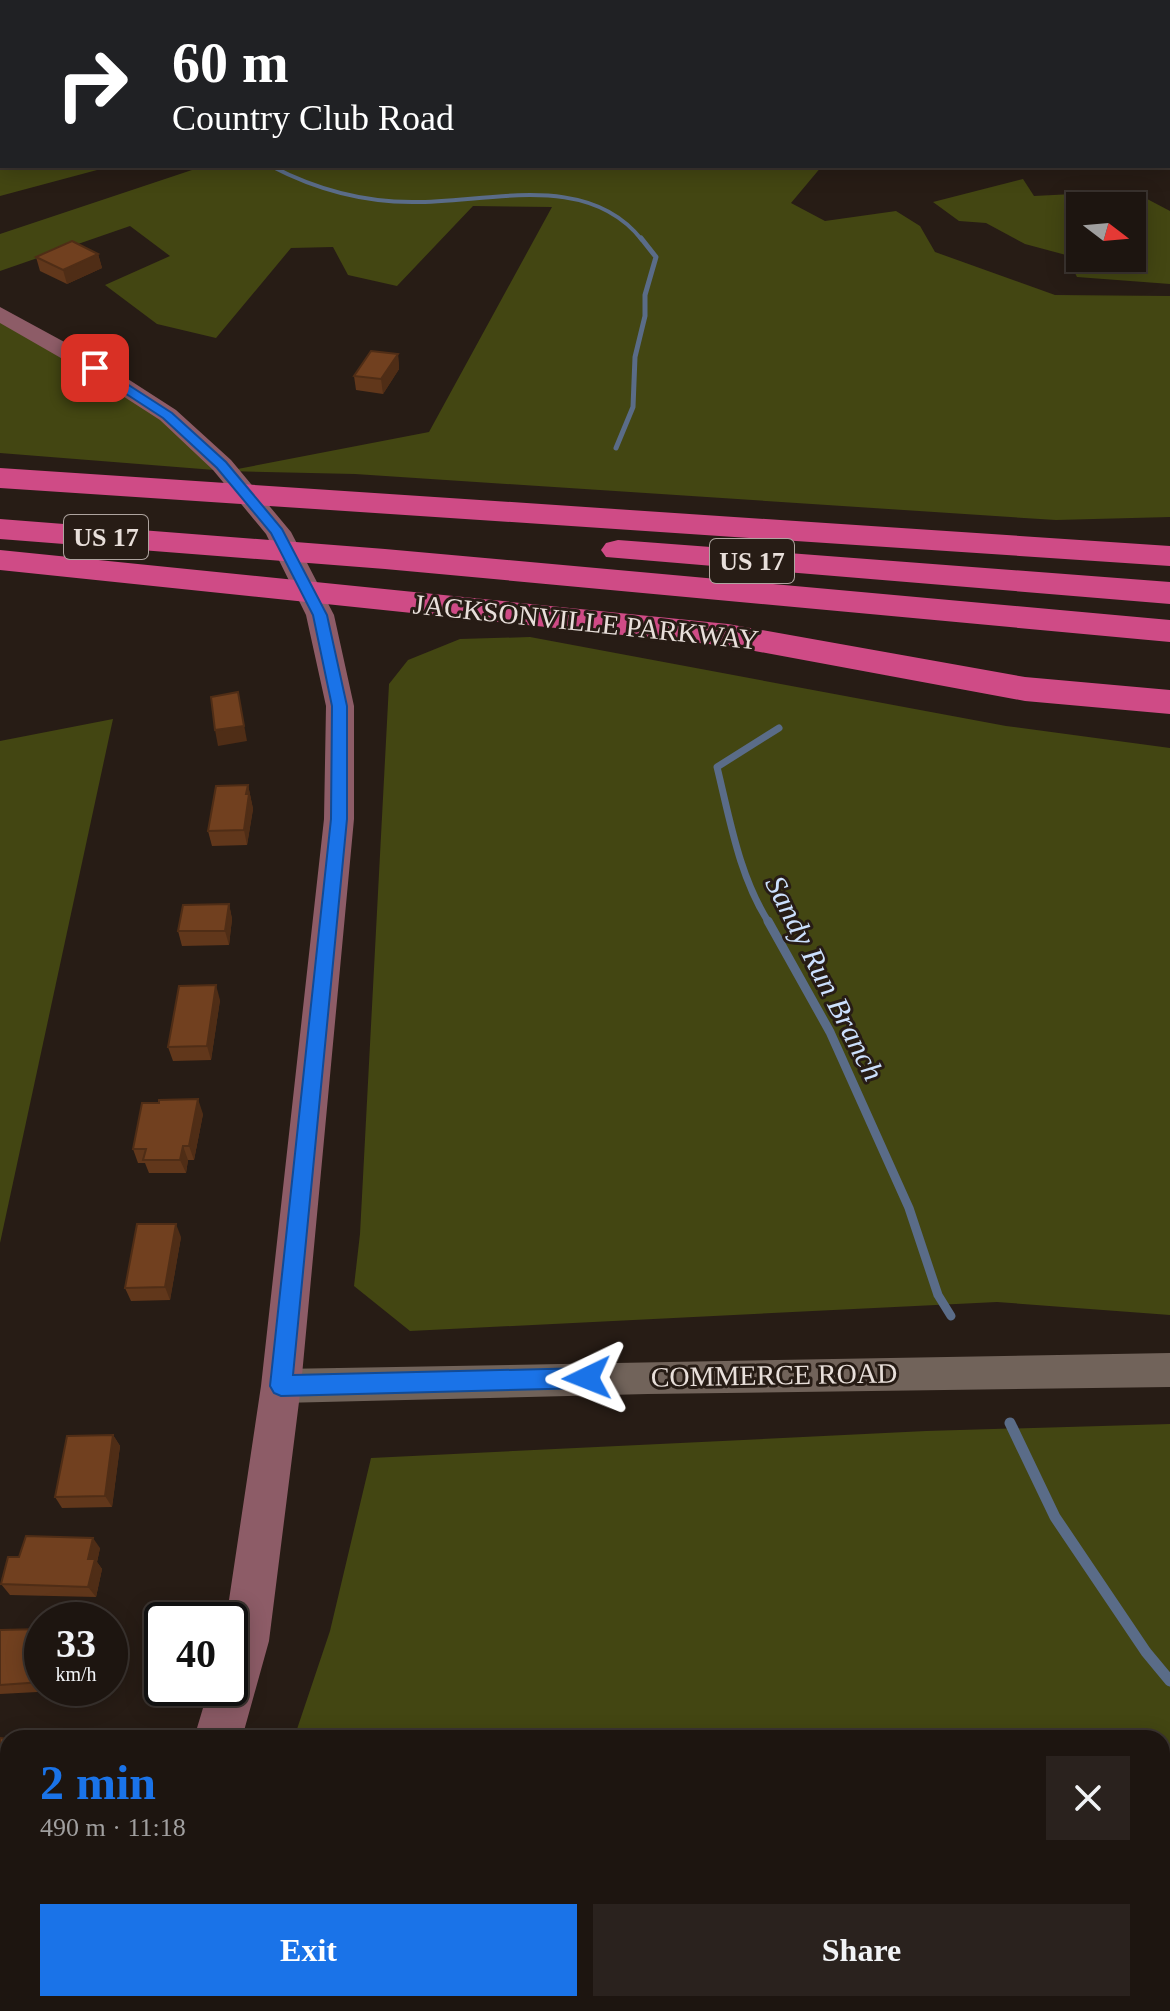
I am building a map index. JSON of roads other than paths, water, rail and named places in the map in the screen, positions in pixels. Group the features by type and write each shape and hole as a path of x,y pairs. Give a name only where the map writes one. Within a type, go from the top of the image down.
{"highway":[{"path":"0,478 163,501"},
{"name":"US 17","path":"0,500 163,501 338,514 1170,593"},
{"path":"338,514 1170,553"},
{"name":"US 17","path":"0,529 385,559 1170,631"},
{"name":"JACKSONVILLE PARKWAY","path":"0,560 728,635 1025,689 1170,702"}],"main road":[{"path":"0,314 95,368 168,415 222,465 278,532 320,615 340,706 339,819 281,1386 246,1641 220,1730"}],"street":[{"name":"COMMERCE ROAD","path":"281,1386 1170,1370"}],"waterway":[{"name":"Sandy Run Branch","path":"275,168 322,187 375,200 412,202 504,196 565,197 594,205 619,218 642,240"},
{"name":"Sandy Run Branch","path":"616,448 633,407 635,357 645,316 645,295 656,257 641,238"},
{"name":"Sandy Run Branch","path":"769,923 743,867 717,767 779,728"},
{"name":"Sandy Run Branch","path":"768,921 830,1032 909,1208 938,1295 951,1316"},
{"name":"Sandy Run Branch","path":"1010,1423 1055,1517 1146,1652 1170,1681"}]}
